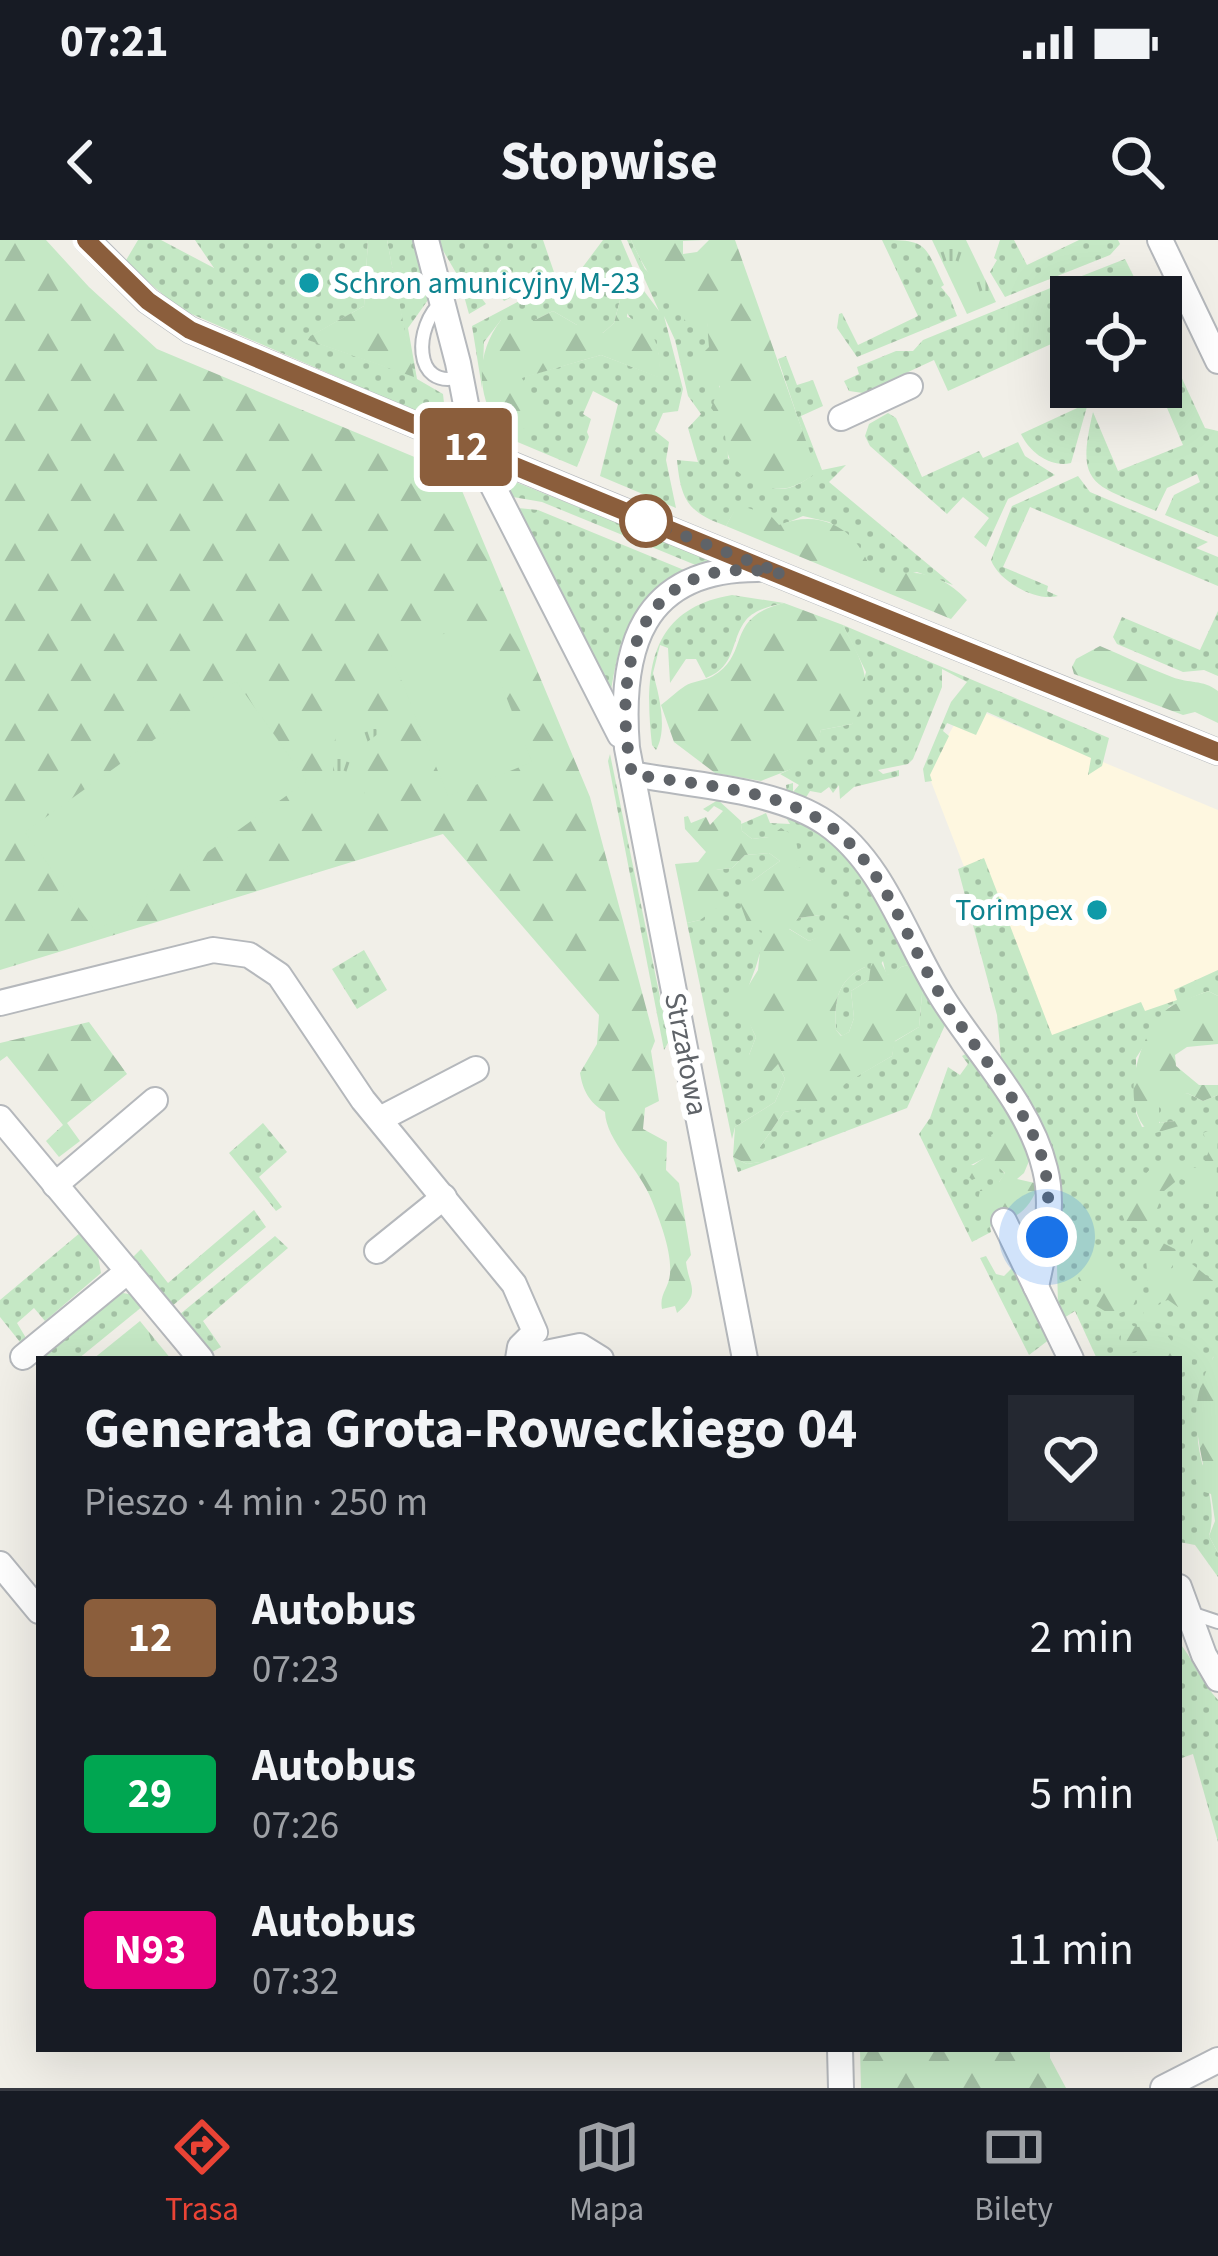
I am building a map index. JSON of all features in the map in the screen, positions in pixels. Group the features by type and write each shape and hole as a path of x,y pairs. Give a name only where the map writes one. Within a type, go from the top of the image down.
{"street":[{"path":"87,240 148,301 190,330 872,614 1218,752"},
{"path":"426,240 475,451 626,748"},
{"path":"1160,240 1218,361"},
{"path":"841,418 910,386"},
{"path":"626,748 624,685 629,655 658,602 684,585 723,572 758,569 783,574"},
{"name":"Strzałowa","path":"626,748 745,1356"},
{"path":"632,774 796,807 856,849 891,901 940,995 1018,1107 1040,1150 1049,1193 1047,1237 1036,1287"},
{"path":"0,1003 190,955 237,951 260,960 279,975 333,1058 514,1284 534,1351 580,1346 596,1356"},
{"path":"380,1119 476,1069"},
{"path":"56,1185 155,1100"},
{"path":"0,1118 199,1356"},
{"path":"376,1251 444,1197"},
{"path":"1004,1221 1070,1356"},
{"path":"22,1357 128,1271"},
{"path":"0,1564 36,1607"},
{"path":"1182,1594 1218,1679"},
{"path":"840,2052 841,2088"},
{"path":"1163,2088 1218,2060"}],"lane":[{"path":"1191,1613 1218,1622"}],"shaded area":[{"path":"966,705 1218,810 1218,987 1038,1058 927,771"}],"green space":[{"path":"0,240 46,240 157,349 455,474 590,797 655,1041 651,1051 659,1101 645,1108 643,1129 667,1142 666,1170 679,1183 692,1289 677,1313 675,1306 662,1309 670,1265 652,1201 611,1134 605,1112 591,1100 581,1079 597,1044 599,1015 443,834 0,970"},
{"path":"138,240 161,240 214,268 195,240 368,240 364,306 306,339 413,376 387,240 413,240 428,300 408,328 417,379 443,394 444,403 434,414 425,415 180,309 125,262"},
{"path":"368,240 387,240 414,377 305,339 364,306"},
{"path":"437,240 543,240 555,275 504,301 486,277 472,278 486,304 469,314 459,278"},
{"path":"603,240 621,240 641,287 659,311 627,240 645,269 707,322 727,427 728,458 761,483 780,489 816,472 778,359 786,356 797,385 813,380 823,406 801,416 822,470 846,465 829,482 953,585 917,572 874,583 847,534 829,522 803,516 779,526 734,512 726,526 695,510 684,495 677,460 698,462 688,428 701,414 688,396 675,340 664,316 683,389 678,411 663,413 655,431 669,442 666,460 676,508 600,476 618,404 593,391 583,414 591,419 589,437 577,467 503,436 492,417 498,426 520,378 601,355 659,377 653,339 620,300 614,323 603,333 553,311 535,320 501,320 484,342 482,388 472,326 582,268"},
{"path":"631,240 704,240 683,241 683,254 697,252 709,240 735,240 817,472 802,483 778,489 735,469 722,424 711,408 720,386 704,382 692,364 709,347 707,323 683,327 687,307 653,279"},
{"path":"882,240 923,247 957,316 857,357 837,328 839,314 858,345 918,316"},
{"path":"932,240 966,240 996,302 967,314"},
{"path":"1000,240 1014,240 1027,265 1079,240 1118,240 1120,244 1110,255 1005,297 990,272"},
{"path":"1125,259 1134,276 1082,276"},
{"path":"1050,288 1050,345 948,391 934,360 863,393 849,391 844,381 859,374 857,367 896,351 913,351 923,340"},
{"path":"620,300 628,301 627,317 651,333 660,378 601,355 522,378 540,417 522,430 498,426 485,399 482,372 487,345 501,320 535,320 553,311 577,325 591,321 603,333 614,323"},
{"path":"1182,378 1205,428 1218,431 1218,537 1165,515 1174,495 1200,482 1197,474 1167,488 1156,511 1104,488 1088,469 1093,412 1118,471 1183,445 1167,408 1182,408"},
{"path":"1087,408 1071,463 1042,457 1021,434"},
{"path":"888,413 896,418 922,477 979,451 983,458 1018,442 1025,456 1055,475 1008,499 986,547 974,537 989,518 963,497 947,514 870,446 865,436 869,424"},
{"path":"1078,476 1090,492 1208,542 1196,548 1218,557 1218,586 1030,507 1003,567 1048,586 1047,591 1058,596 1040,596 1010,583 991,560 1012,506"},
{"path":"503,477 711,560 698,566 542,502 513,497"},
{"path":"518,508 538,510 684,570 639,607 623,639 610,697"},
{"path":"748,508 770,515 779,525 813,519 841,529 862,551 874,582 900,574 924,574 946,583 967,600 951,619 726,526 734,511"},
{"path":"732,595 784,603 750,616 716,673 706,678 696,659 686,659 670,683 668,648 660,645 683,614"},
{"path":"784,603 843,625 864,674 860,710 852,724 821,730 816,749 799,766 761,781 715,773 674,742 661,705 685,686 725,667 753,618"},
{"path":"1218,611 1218,676 1204,670 1183,672 1117,644 1113,637 1122,617 1200,650"},
{"path":"476,621 532,762 448,796 391,655"},
{"path":"843,625 1109,738 1102,766 1088,775 1091,758 987,712 976,735 947,723 943,731 949,736 930,775 932,781 925,782 923,769 951,702 967,682 942,669 942,687 913,759 878,770 883,774 899,770 899,776 854,787 840,799 839,785 833,793 829,787 821,793 810,791 805,799 787,793 786,785 793,783 793,792 799,785 780,774 806,757 821,730 852,724 866,672"},
{"path":"660,645 653,673 662,722 656,750 652,745 652,670"},
{"path":"1100,646 1218,691 1218,723 1195,712 1183,715 1074,674 1076,659"},
{"path":"236,681 307,781 96,932 25,832"},
{"path":"365,713 379,733 361,747 365,799 330,810 337,720"},
{"path":"610,754 669,1041 664,1050 608,761"},
{"path":"718,800 752,839 769,837 781,828 795,836 795,866 816,875 825,885 830,908 820,915 798,918 789,929 809,941 822,935 834,917 847,919 858,936 865,967 848,978 839,992 836,1030 841,1036 849,1032 854,1018 851,991 869,980 871,964 879,958 887,974 893,975 915,963 923,984 919,1027 895,1041 892,1056 846,1083 823,1106 784,1112 760,1147 760,1162 747,1164 733,1157 735,1127 775,1102 785,1079 778,1064 766,1077 749,1079 739,1065 756,1037 745,1015 731,1015 726,1006 731,995 744,993 758,970 762,931 748,925 740,903 752,881 780,861 769,853 745,855 732,868 716,870 721,884 717,908 687,923 675,864 698,862 706,852 685,829 684,817 691,823 706,817 710,825 723,811 714,806 708,812 703,809"},
{"path":"766,813 770,823 790,824 785,816 790,813 849,853 915,963 901,967 893,976 886,974 883,961 869,980 851,991 854,1018 849,1032 842,1036 836,1030 839,992 848,978 865,967 822,936 809,941 788,928 798,918 820,915 795,866 769,837 752,839 742,831 741,824"},
{"path":"769,853 780,861 752,881 762,938 746,997 756,1037 749,1055 778,1064 785,1079 775,1102 735,1127 732,1139 687,923 700,920 715,870 732,868 745,855"},
{"path":"984,858 1052,1035 1141,1002 1145,1011 1177,1000 1174,990 1218,970 1218,996 1208,991 1169,1007 1136,1058 1136,1113 1142,1127 1176,1121 1160,1123 1159,1107 1187,1093 1203,1101 1218,1095 1218,1356 1213,1357 1198,1432 1218,1577 1195,1545 1182,1543 1182,1356 1096,1356 1075,1311 1064,1318 1058,1304 1055,1191 1003,1078 997,1015 958,869"},
{"path":"364,950 387,990 357,1009 332,969"},
{"path":"923,984 946,1023 907,1108 738,1172 733,1157 747,1164 760,1162 760,1147 784,1112 823,1105 845,1083 892,1056 894,1042 919,1027"},
{"path":"1208,991 1218,996 1218,1044 1187,1047 1175,1055 1176,1066 1199,1085 1218,1085 1218,1095 1203,1101 1187,1093 1159,1107 1159,1123 1176,1121 1179,1126 1152,1134 1135,1108 1135,1073 1146,1038 1164,1012"},
{"path":"89,1022 127,1074 67,1123 80,1141 59,1157 46,1141 63,1125 7,1056 0,1061 0,1043"},
{"path":"969,1052 1017,1120 991,1155 971,1165 999,1167 1005,1174 999,1182 998,1221 991,1232 972,1242 919,1134 930,1118 948,1067 960,1075 968,1064 962,1056"},
{"path":"1017,1120 1032,1154 1017,1179 1039,1184 1020,1213 985,1219 977,1206 980,1190 999,1182 1005,1173 999,1168 972,1180 966,1174 995,1147 991,1135"},
{"path":"263,1123 287,1152 259,1177 282,1207 276,1211 229,1153"},
{"path":"1218,1127 1216,1198 1208,1204 1186,1200 1183,1192 1189,1183 1180,1178 1164,1191 1151,1224 1138,1229 1126,1224 1121,1212 1139,1196 1139,1182 1151,1168 1185,1162 1195,1168 1203,1166 1210,1148 1203,1133"},
{"path":"254,1210 266,1227 171,1307 131,1259 141,1249 168,1283"},
{"path":"1196,1228 1203,1228 1192,1264 1217,1284 1212,1294 1198,1295 1193,1305 1159,1303 1147,1330 1152,1339 1166,1334 1173,1343 1185,1339 1194,1344 1191,1369 1182,1373 1182,1356 1155,1356 1148,1348 1125,1354 1120,1346 1122,1323 1128,1318 1139,1327 1149,1295 1146,1259 1150,1249 1161,1242 1175,1249 1178,1257 1171,1268 1175,1272 1186,1266"},
{"path":"81,1232 97,1250 101,1273 45,1321 34,1308 17,1323 29,1343 24,1347 0,1317 0,1300"},
{"path":"275,1236 288,1248 203,1321 221,1347 209,1354 179,1315"},
{"path":"986,1256 996,1274 1004,1276 1012,1268 1010,1257 1050,1339 1029,1355 980,1258"},
{"path":"1116,1259 1123,1272 1116,1285 1129,1285 1137,1297 1132,1308 1113,1316 1093,1304 1104,1288 1098,1285 1084,1292 1078,1278 1092,1261"},
{"path":"134,1295 143,1306 82,1356 41,1356 114,1296"},
{"path":"140,1321 169,1356 97,1356"},
{"path":"1218,1356 1218,1553 1209,1536 1215,1521 1211,1494 1198,1490 1195,1477 1203,1464 1196,1421 1198,1396"},
{"path":"1182,1647 1218,1700 1218,1842 1193,1754 1182,1758"},
{"path":"860,2052 1050,2052 1066,2088 861,2088"}],"bus line":[{"name":"12","path":"86,240 148,301 190,330 872,614 1218,752"}],"place":[{"name":"Schron amunicyjny M-23","path":"309,283"},
{"name":"Torimpex","path":"1097,910"}],"route":[{"path":"646,521 783,574 758,569 723,572 674,590 658,602 634,640 624,685 626,748 632,774 796,807 856,849 891,901 940,995 1029,1127 1046,1172 1047,1237"}]}
